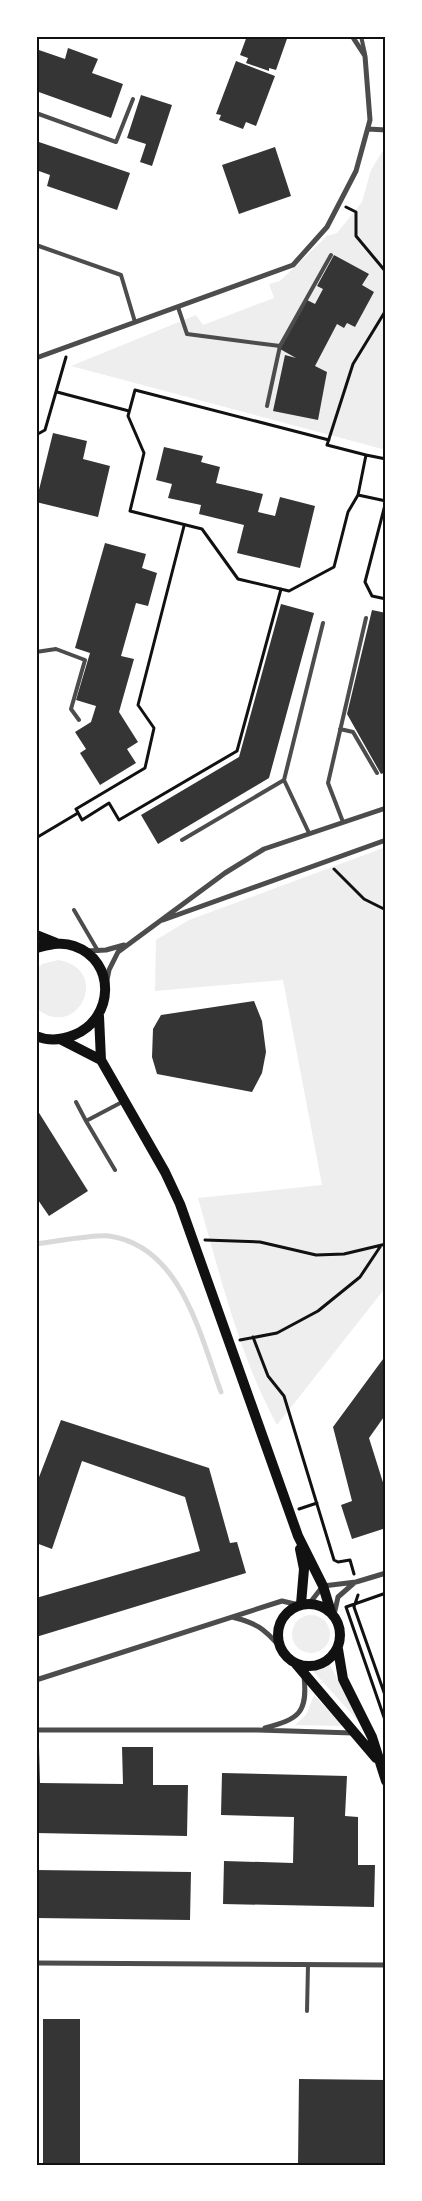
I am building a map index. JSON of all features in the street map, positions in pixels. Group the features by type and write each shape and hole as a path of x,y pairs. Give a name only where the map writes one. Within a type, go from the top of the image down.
{"main road":[{"path":"36,935 57,943 74,946 84,951 96,962 102,972 106,988 104,1005 99,1016 79,1033 60,1039 44,1039 36,1036"},
{"path":"36,948 57,943"},
{"path":"99,1016 100,1060 165,1172 180,1204 298,1536 322,1586 332,1614 338,1623 341,1636 338,1649 343,1679 372,1737 386,1781"},
{"path":"60,1039 100,1060"},
{"path":"298,1536 304,1569 303,1604"},
{"path":"332,1614 320,1606 303,1604 290,1610 282,1619 278,1638 280,1647 379,1762"},
{"path":"296,1664 306,1667 324,1663 338,1649"}],"street":[{"path":"36,358 293,266 327,227 356,170 368,128 370,120 365,56 352,36"},
{"path":"368,128 386,130"},
{"path":"106,988 112,962 118,952 155,923 264,848 386,808"},
{"path":"155,923 386,840"},
{"path":"84,951 114,949 129,943"},
{"path":"36,1680 282,1601 303,1604 322,1586 356,1582 386,1573"},
{"path":"332,1614 338,1597 356,1582"},
{"path":"231,1616 266,1630 280,1647"},
{"path":"258,1730 288,1722 299,1713 306,1692 304,1673"},
{"path":"36,1730 344,1731 356,1734"},
{"path":"36,1964 386,1965"}],"lane":[{"path":"362,36 365,56"},
{"path":"36,113 116,142 133,99"},
{"path":"36,245 121,275 136,322"},
{"path":"267,406 280,346 331,255"},
{"path":"178,307 187,334 280,346"},
{"path":"343,822 328,783 366,618"},
{"path":"308,833 284,780 323,623"},
{"path":"36,652 56,649 85,660 70,710 79,720"},
{"path":"340,729 354,732 378,773"},
{"path":"182,840 284,780"},
{"path":"74,910 98,950"},
{"path":"86,1121 124,1101"},
{"path":"76,1102 114,1170"},
{"path":"307,2011 308,1965"}],"path":[{"path":"339,204 356,212 356,236 386,272"},
{"path":"386,310 353,364 327,445 386,459"},
{"path":"36,435 45,430 69,346"},
{"path":"328,440 135,390 128,416 144,453 130,511 202,529 238,578 289,591 334,567 348,512 358,495 366,455"},
{"path":"57,392 129,411"},
{"path":"358,495 386,501 365,582 372,596 386,600"},
{"path":"184,526 138,704 154,728 145,768 76,809 82,820 109,803 119,820 237,751 281,589"},
{"path":"36,838 78,813"},
{"path":"327,861 364,899 386,910"},
{"path":"192,1239 260,1242 316,1255 344,1254 380,1247 386,1244"},
{"path":"229,1343 277,1333 318,1311 360,1277 380,1247"},
{"path":"253,1337 268,1376 284,1396 334,1560 338,1562 350,1560 358,1593 354,1603 386,1698"},
{"path":"386,1594 347,1605 346,1610 386,1723"}],"shaded area":[{"path":"386,151 386,450 71,366 196,315 203,325 274,298 269,284 280,281 327,236 337,233 362,202 371,170 382,152"},
{"path":"386,847 386,1287 277,1425 241,1343 198,1198 322,1185 283,980 155,991 156,940 189,920"},
{"path":"58,960 75,966 84,976 86,988 83,1000 75,1011 64,1017 51,1016 36,1008 36,970 42,964"},
{"path":"311,1615 318,1616 324,1621 329,1627 329,1641 324,1647 318,1652 311,1653 304,1652 298,1647 293,1641 292,1634 293,1627 298,1621 304,1616"},
{"path":"330,1665 359,1720 359,1722 313,1671"},
{"path":"314,1695 341,1726 295,1725 306,1715"}],"building":[{"path":"247,36 288,36 276,70 269,68 269,71 246,63 248,58 240,55"},
{"path":"68,48 98,59 92,73 123,84 111,118 36,91 36,49 65,59"},
{"path":"236,61 275,76 256,126 246,122 243,129 219,120 221,115 216,114"},
{"path":"141,95 172,105 152,166 140,162 146,144 127,138"},
{"path":"36,141 130,173 117,210 47,186 50,175 36,170"},
{"path":"275,147 291,196 239,214 222,165"},
{"path":"334,255 369,274 362,285 374,292 355,327 347,323 344,328 337,324 315,366 327,372 318,420 273,411 285,355 296,358 280,349 307,300 315,304 323,289 317,286"},
{"path":"53,433 87,441 83,459 110,466 98,517 36,502"},
{"path":"164,447 203,456 201,462 220,467 216,483 263,494 258,512 275,516 280,497 315,506 300,568 237,553 244,525 199,514 201,505 168,498 172,484 156,480"},
{"path":"105,543 146,554 142,568 157,573 148,606 136,603 121,656 134,659 119,712 138,742 127,749 136,763 100,785 80,753 86,749 75,732 91,722 96,706 76,700 90,653 75,648"},
{"path":"281,604 314,613 269,778 158,844 141,815 239,757"},
{"path":"372,610 386,613 386,699 383,709 386,713 386,772 381,774 347,714"},
{"path":"254,1001 262,1021 266,1052 262,1073 252,1092 157,1074 152,1057 153,1029 161,1015"},
{"path":"36,1108 88,1191 49,1216 36,1197"},
{"path":"386,1355 386,1414 369,1438 386,1492 386,1528 352,1539 341,1505 352,1501 333,1427"},
{"path":"61,1420 209,1468 230,1543 237,1542 246,1573 36,1637 36,1598 200,1551 185,1497 82,1461 52,1549 36,1543 36,1485"},
{"path":"36,1747 39,1747 40,1783 123,1784 122,1747 153,1747 153,1785 188,1785 187,1836 36,1833"},
{"path":"222,1773 347,1776 345,1816 358,1817 358,1865 375,1865 374,1907 223,1904 224,1861 293,1863 294,1817 221,1815"},
{"path":"36,1870 191,1872 190,1920 36,1918"},
{"path":"43,2019 80,2019 80,2165 43,2165"},
{"path":"299,2079 386,2080 386,2165 298,2165"}],"waterway":[{"path":"36,1244 84,1237 109,1236 134,1243 154,1257 171,1275 184,1296 205,1345 221,1392"}]}
